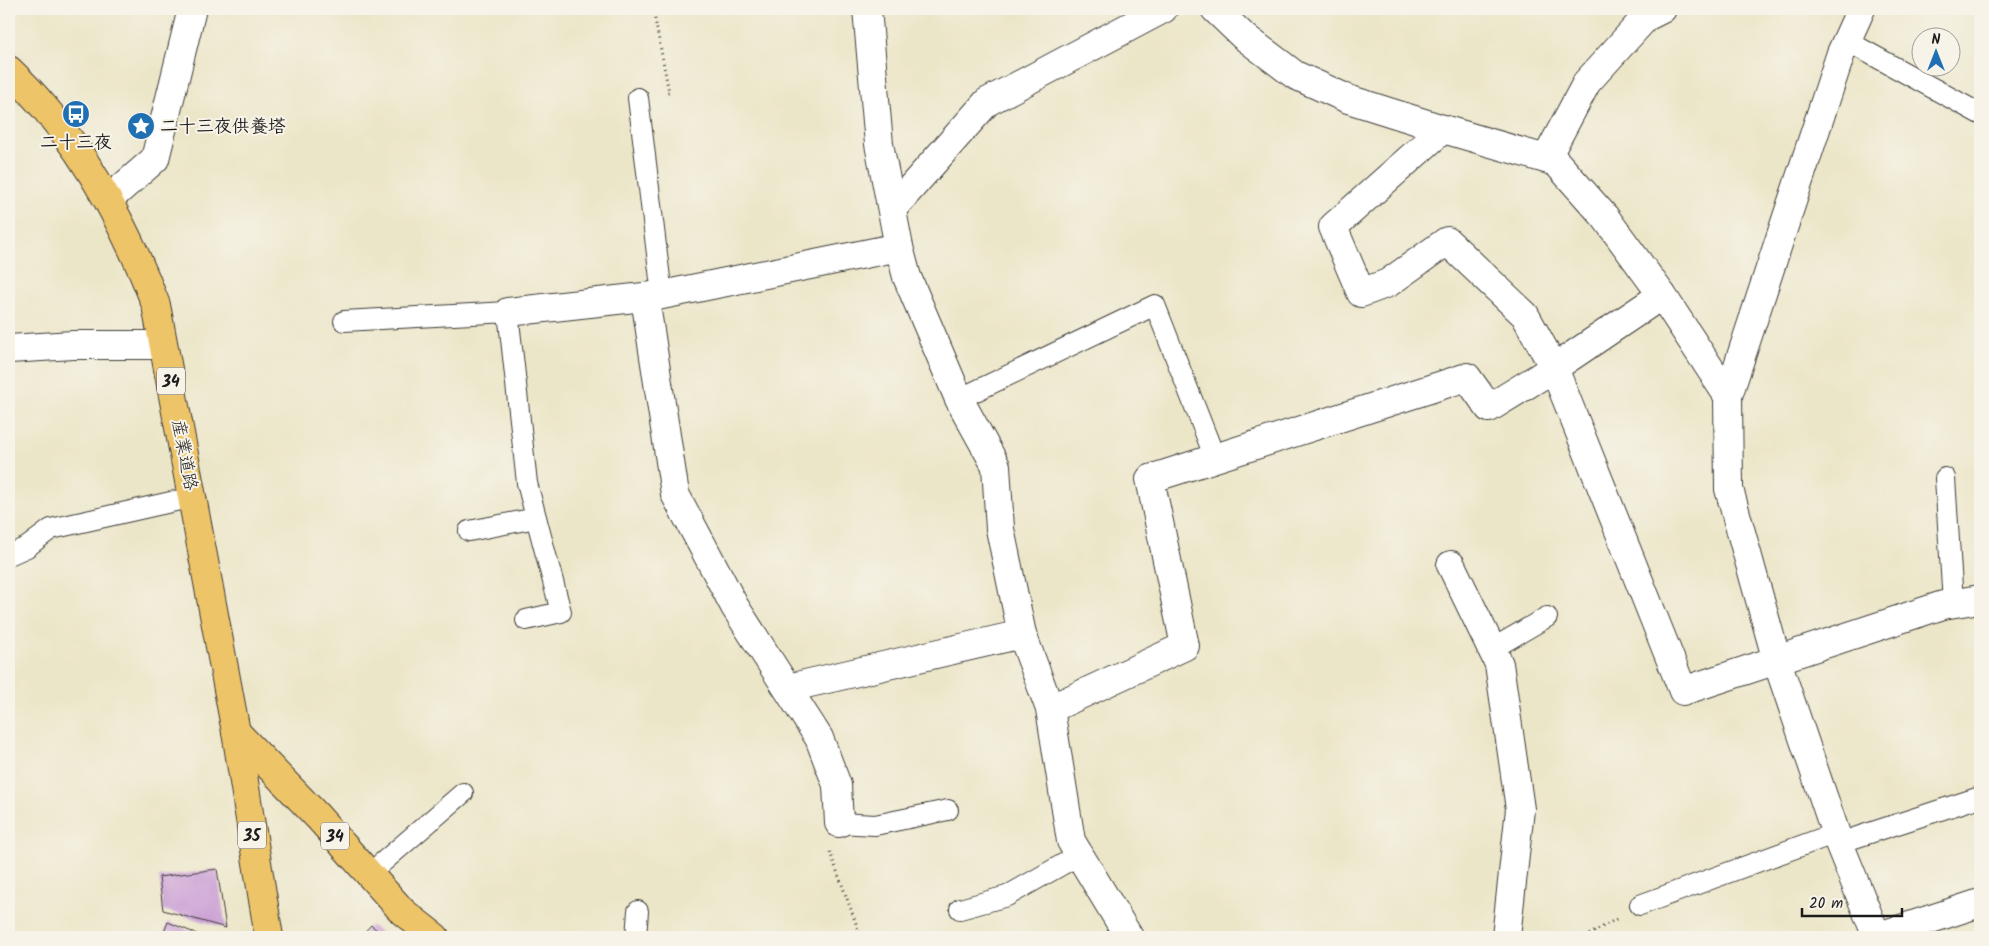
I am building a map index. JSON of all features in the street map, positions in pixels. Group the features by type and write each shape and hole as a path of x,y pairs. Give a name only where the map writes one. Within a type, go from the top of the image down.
{"main road":[{"name":"産業道路","path":"9,70 62,129 108,200 142,269 156,305 236,732"},
{"name":"34","path":"236,732 318,817 403,912 435,937"},
{"name":"35","path":"236,732 269,937"}],"street":[{"path":"108,200 155,159 192,9"},
{"path":"867,9 879,144 893,208 899,247 907,276 958,399 996,466 1000,529 1022,634 1050,709 1071,840 1129,937"},
{"path":"893,208 987,102 1163,9"},
{"path":"1215,9 1242,35 1295,75 1348,99 1556,162 1605,217 1662,295 1728,396"},
{"path":"1546,159 1587,82 1646,17 1662,9"},
{"path":"1861,9 1847,41 1728,396 1729,489 1777,661 1837,838 1877,937 1980,904"},
{"path":"1443,129 1333,227 1361,292 1388,283 1447,241 1525,315 1554,368 1683,691 1943,605 1980,598"},
{"path":"508,312 653,297 899,247"},
{"path":"1050,709 1185,646 1150,479 1467,377 1489,408 1554,368 1662,295"},
{"path":"653,297 675,494 735,607 819,738 836,785 839,823"},
{"path":"9,349 73,344 164,344"},
{"path":"1451,565 1499,664 1520,809 1506,937"},
{"path":"788,688 1022,634"}],"lane":[{"path":"1847,41 1980,114"},
{"path":"638,98 653,297"},
{"path":"958,399 1155,305 1215,458"},
{"path":"344,321 508,312 527,483 561,612 526,620"},
{"path":"1945,478 1953,603"},
{"path":"9,555 27,547 51,529 193,497"},
{"path":"469,531 536,518"},
{"path":"1492,649 1546,617"},
{"path":"369,874 463,793"},
{"path":"1640,905 1837,838 1980,797"},
{"path":"839,823 875,825 948,810"},
{"path":"960,909 1007,896 1079,855"},
{"path":"636,937 638,912"}],"path":[{"path":"638,98 669,92 653,9"},
{"path":"839,823 827,842 860,937"},
{"path":"1585,937 1640,905"}],"building":[{"path":"217,869 226,928 163,910 159,877"},
{"path":"168,922 204,937 162,937"},
{"path":"371,925 385,937 360,937"}],"place":[{"name":"二十三夜","path":"76,114"},
{"name":"二十三夜供養塔","path":"141,126"}]}
